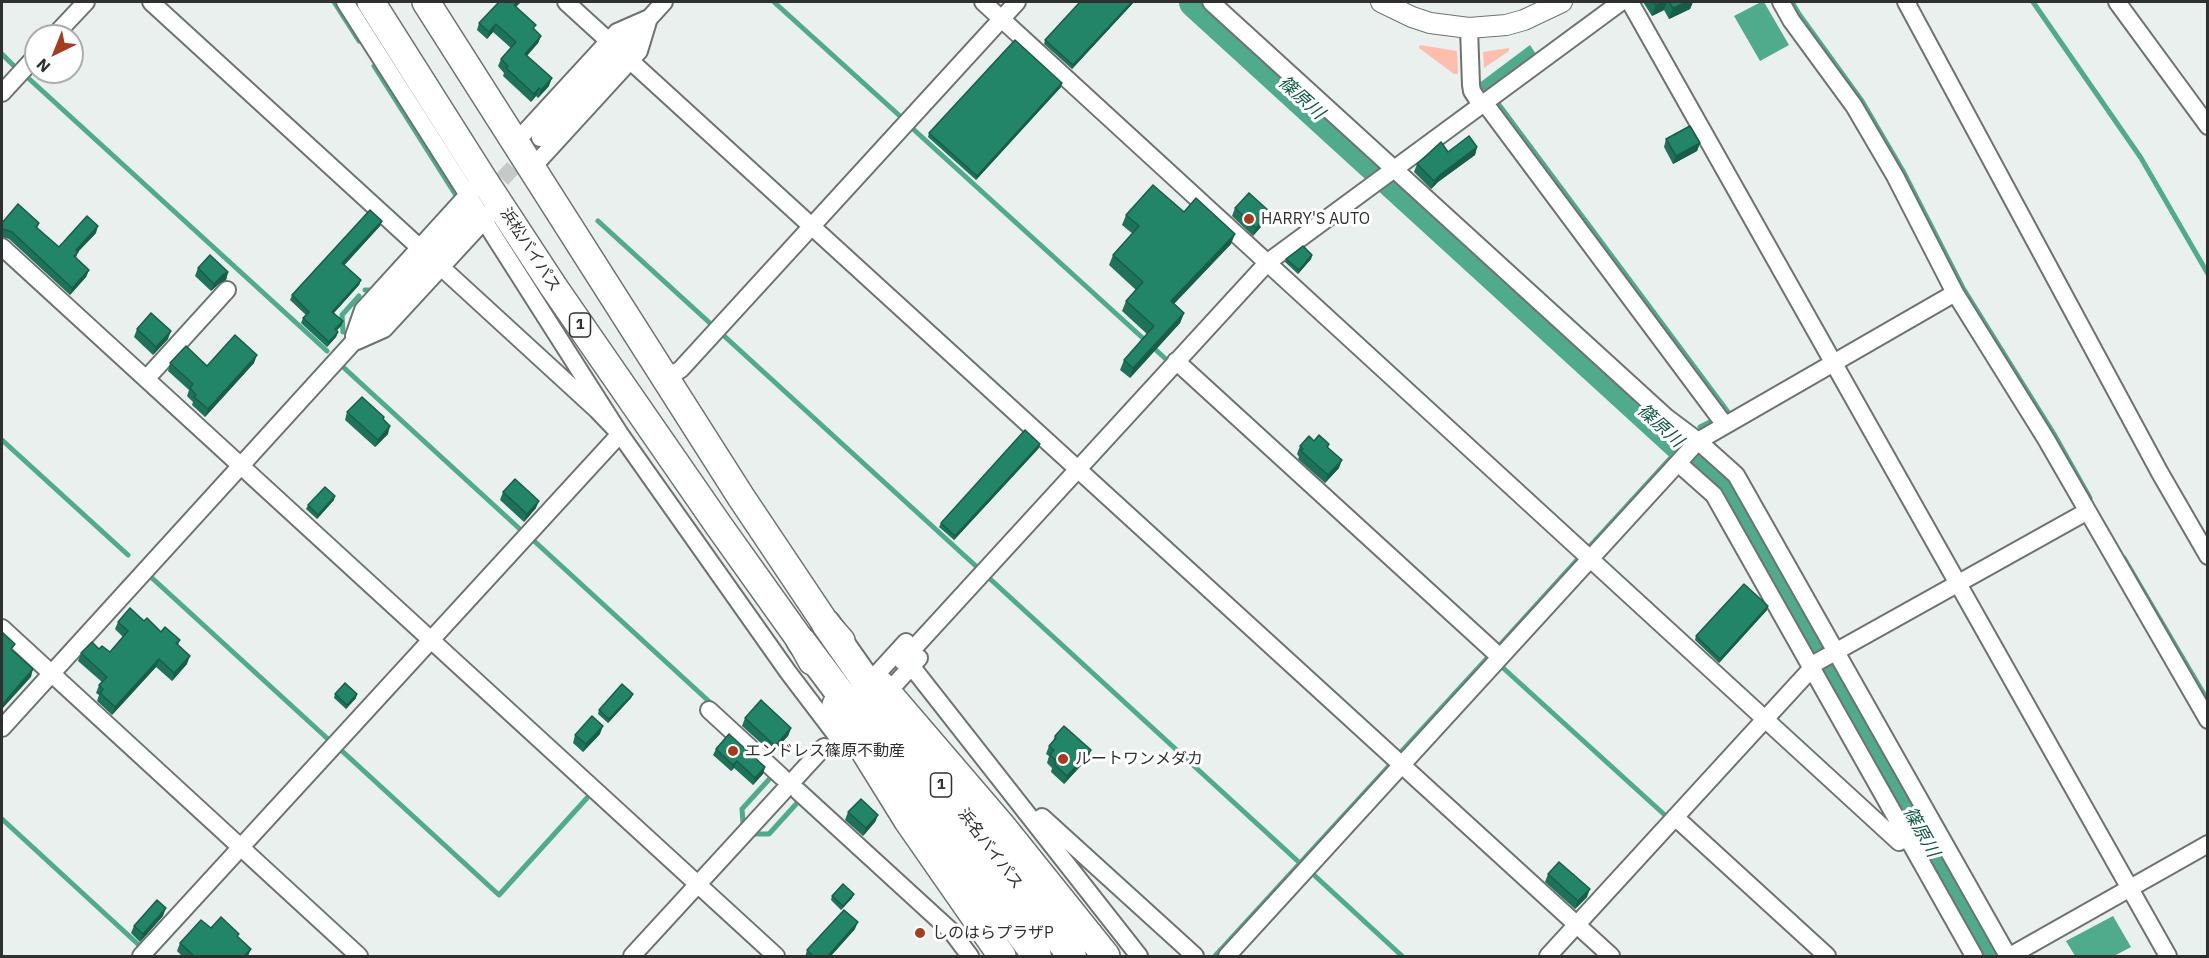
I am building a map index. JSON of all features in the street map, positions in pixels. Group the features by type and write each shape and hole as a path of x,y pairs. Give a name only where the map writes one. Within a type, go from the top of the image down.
{"highway":[{"name":"浜松バイパス","path":"371,2 475,187 484,213 620,385 801,641 841,728 1002,957"},
{"name":"1","path":"426,2 527,141 531,169 741,497 826,624"},
{"name":"浜名バイパス","path":"826,624 915,751 1072,957"},
{"path":"826,624 1001,825 1106,957"},
{"name":"浜名バイパス","path":"801,641 1037,957"}],"street":[{"path":"65,24 86,2"},
{"path":"151,2 420,248"},
{"path":"345,2 475,187 363,310 352,343"},
{"path":"567,2 1611,957"},
{"path":"531,169 620,50 617,32 649,18 664,2"},
{"path":"983,2 1592,558 1899,842 1907,837"},
{"path":"666,379 681,369 1017,2"},
{"path":"1211,2 1388,173 1666,417 1736,475 1833,653 2009,957 2208,844"},
{"path":"1381,2 1430,23 1469,28 1506,25 1524,20 1562,2"},
{"path":"881,685 958,616 972,585 1268,262 1621,2"},
{"path":"1630,2 2168,957"},
{"path":"1781,2 1791,20 1854,106 1895,176 1955,293 2046,439 2086,512 2208,720"},
{"path":"1906,2 2160,473 2208,556"},
{"path":"2117,2 2208,126"},
{"path":"527,141 620,50 639,51 649,18"},
{"path":"1469,28 1472,92 1725,425"},
{"path":"527,141 620,50"},
{"path":"2,93 24,69"},
{"path":"352,343 384,329 441,267 484,213"},
{"path":"2,728 352,343 484,213"},
{"path":"484,213 620,434 788,672 841,728"},
{"path":"2,247 776,957"},
{"path":"441,267 597,410 620,434"},
{"path":"146,379 227,290"},
{"path":"1227,957 1696,443 1955,293"},
{"path":"1176,361 1500,657"},
{"path":"141,957 620,434"},
{"path":"1680,461 1714,495 1974,957"},
{"path":"1548,957 1812,666 2086,512"},
{"path":"881,685 942,601 972,585"},
{"path":"2,628 359,957"},
{"path":"907,664 1139,957"},
{"path":"709,710 782,777"},
{"path":"750,828 764,797 782,777 841,728"},
{"path":"750,828 779,812 798,791 841,728"},
{"path":"632,957 824,747"},
{"path":"798,791 951,931 970,957"},
{"path":"1035,823 1042,817 1195,957"},
{"path":"1675,818 1827,957"}],"shaded area":[{"path":"1764,2 1789,45 1760,61 1734,16"},
{"path":"1420,45 1457,51 1458,74 1454,74 1419,48"},
{"path":"1530,45 1536,54 1484,92 1478,84"},
{"path":"1509,48 1509,51 1484,68 1483,52"},
{"path":"2113,916 2131,947 2114,956 2075,956 2066,941"}],"building":[{"path":"499,2 517,2 514,5 536,25 533,28 541,36 525,54 552,78 534,94 506,68 508,66 501,59 516,42 496,24 489,32 479,23"},
{"path":"1080,2 1132,2 1073,65 1045,40"},
{"path":"1669,2 1687,2 1673,8"},
{"path":"1015,40 1062,83 977,176 929,133"},
{"path":"1690,126 1700,143 1676,156 1666,139"},
{"path":"1469,136 1477,147 1434,181 1417,164 1441,142 1448,152"},
{"path":"1153,185 1184,212 1196,198 1235,234 1171,301 1184,313 1133,368 1124,360 1154,326 1126,301 1143,282 1113,255 1139,226 1126,215"},
{"path":"1249,193 1270,212 1256,228 1235,208"},
{"path":"18,204 39,223 36,227 59,247 87,216 98,226 76,250 78,252 74,256 89,270 72,288 12,232 2,228 2,223"},
{"path":"370,210 382,221 342,263 361,280 332,312 343,321 335,329 338,332 329,342 303,318 309,312 292,295"},
{"path":"1303,246 1312,255 1299,270 1286,259"},
{"path":"210,255 228,272 214,284 198,268"},
{"path":"151,313 171,331 156,347 137,329"},
{"path":"235,335 257,355 208,409 194,397 196,395 190,388 193,384 170,363 186,346 207,366"},
{"path":"362,397 384,417 383,419 390,426 378,440 347,412"},
{"path":"1025,430 1040,444 955,536 941,523"},
{"path":"1319,435 1329,444 1327,447 1342,460 1328,475 1301,451 1303,449 1300,446 1309,436 1314,441"},
{"path":"515,479 539,501 527,514 503,492"},
{"path":"325,487 335,496 318,515 308,505"},
{"path":"1744,584 1768,606 1720,659 1696,636"},
{"path":"130,608 144,621 147,618 161,632 165,627 180,640 176,643 190,656 174,673 159,659 115,707 100,693 103,689 99,685 107,677 81,653 92,642 99,649 102,646 110,652 128,631 118,622"},
{"path":"2,632 15,644 11,649 33,669 2,705"},
{"path":"345,683 357,694 347,705 335,694"},
{"path":"622,684 633,694 609,719 599,710"},
{"path":"761,700 791,728 775,746 745,718"},
{"path":"592,716 603,726 586,744 575,735"},
{"path":"1064,726 1091,750 1067,776 1054,764 1057,761 1050,755 1054,750 1049,746"},
{"path":"729,734 765,767 755,778 737,761 733,765 716,749"},
{"path":"861,799 878,815 866,828 848,812"},
{"path":"1559,862 1590,889 1578,901 1548,874"},
{"path":"843,884 854,894 843,906 832,896"},
{"path":"157,900 166,908 143,934 134,926"},
{"path":"844,910 858,922 827,957 814,957 807,950"},
{"path":"221,917 251,949 243,957 195,957 180,943 201,920 211,928"}],"waterway":[{"path":"334,2 359,41"},
{"path":"774,2 901,117"},
{"name":"篠原川","path":"1195,2 1725,486 1991,956"},
{"path":"1792,2 1862,101 1903,171 1963,288 2054,434 2090,498"},
{"path":"2033,2 2141,158 2208,274"},
{"path":"2,54 16,68"},
{"path":"374,66 457,197 453,201"},
{"path":"35,84 327,351"},
{"path":"1497,102 1728,412 1726,413"},
{"path":"912,128 1168,361"},
{"path":"598,221 712,325"},
{"path":"365,290 372,290 376,286"},
{"path":"343,332 342,315 359,296"},
{"path":"722,334 978,568"},
{"path":"342,366 522,531"},
{"path":"1700,427 1712,421"},
{"path":"1591,545 1688,439"},
{"path":"2,440 128,555"},
{"path":"532,539 714,706"},
{"path":"2124,558 2208,701"},
{"path":"1499,646 1578,559"},
{"path":"151,577 329,740"},
{"path":"988,577 1302,865"},
{"path":"1401,752 1491,654"},
{"path":"1501,666 1667,817"},
{"path":"341,750 499,895 587,798"},
{"path":"1215,956 1389,766"},
{"path":"743,823 742,809 773,775"},
{"path":"755,834 769,834 798,802"},
{"path":"2,819 140,946"},
{"path":"1314,875 1402,956"},
{"name":"篠原川","path":"1986,956 1989,953"}],"tunnel":[{"path":"486,197 540,138"},
{"path":"875,691 902,661"}],"place":[{"name":"HARRY'S AUTO","path":"1249,219"},
{"name":"エンドレス篠原不動産","path":"733,751"},
{"name":"ルートワンメダカ","path":"1063,759"},
{"name":"しのはらプラザP","path":"920,933"}]}
